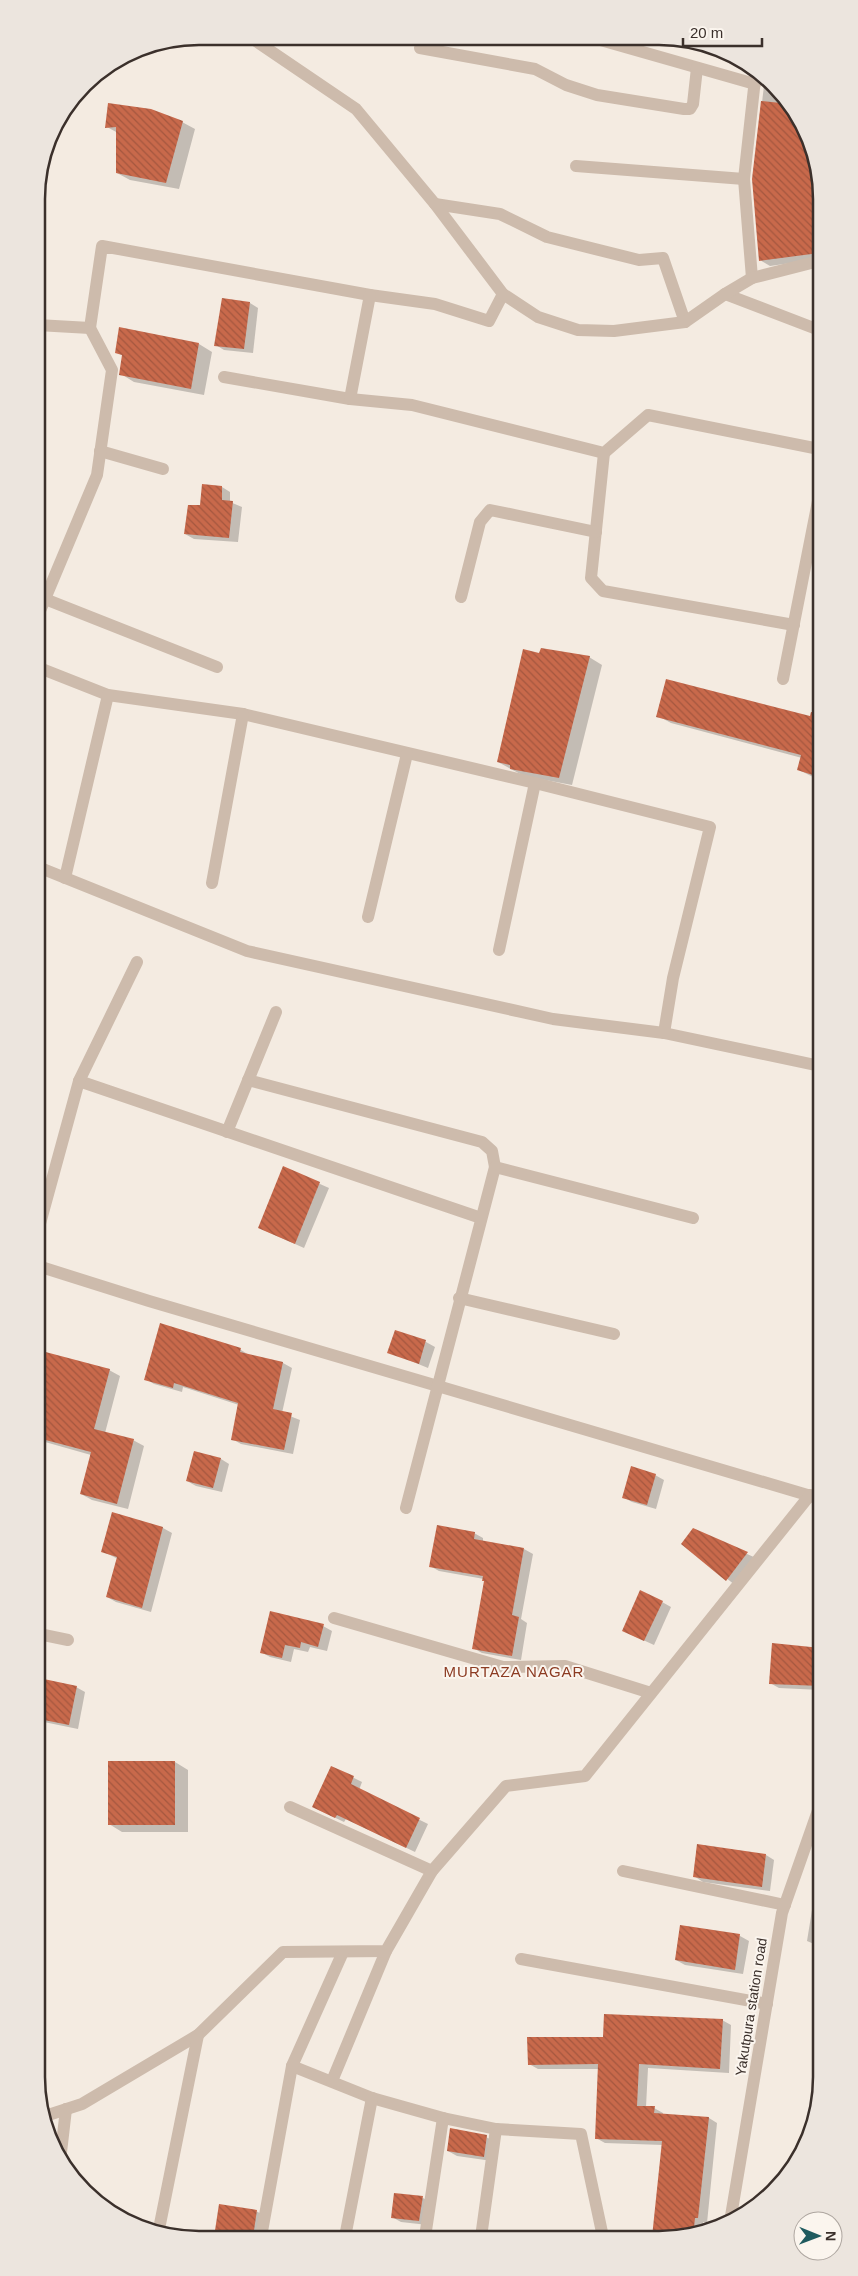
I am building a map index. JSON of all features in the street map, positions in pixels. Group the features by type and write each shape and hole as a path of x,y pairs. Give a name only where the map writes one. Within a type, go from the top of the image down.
{"street":[{"path":"262,45 356,109 435,204 504,294 538,317 578,330 614,331 685,322 752,278 813,263"},
{"path":"618,45 755,84"},
{"path":"420,48 535,69 566,85 597,95 684,109 690,109 693,104 697,68"},
{"path":"752,278 744,179 755,79"},
{"path":"576,166 744,179"},
{"path":"435,204 500,214 547,237 639,260 662,258 685,322"},
{"path":"217,667 45,599 97,475 112,370 90,328 102,246 370,295 434,304 489,321 504,294"},
{"path":"725,294 813,328"},
{"path":"350,398 370,295"},
{"path":"45,325 90,328"},
{"path":"224,378 412,406 604,453"},
{"path":"794,625 603,592 591,578 604,453 648,415 813,448"},
{"path":"100,451 163,469"},
{"path":"461,597 480,522 490,510 596,532"},
{"path":"783,679 813,527"},
{"path":"45,670 108,695 243,714 407,754 535,782 710,827 673,978 664,1033"},
{"path":"64,878 108,695"},
{"path":"212,883 243,714"},
{"path":"368,917 407,754"},
{"path":"498,950 535,782"},
{"path":"45,870 247,951 553,1019 664,1033 813,1065"},
{"path":"45,1205 79,1081 138,962"},
{"path":"227,1132 276,1012"},
{"path":"248,1080 482,1142 492,1151 495,1167 436,1386 406,1508"},
{"path":"79,1081 481,1218"},
{"path":"495,1167 693,1218"},
{"path":"45,1268 149,1301 813,1496"},
{"path":"459,1298 614,1334"},
{"path":"332,2081 386,1951 432,1871 506,1786 585,1776 651,1692 813,1499"},
{"path":"334,1618 504,1667 565,1666 651,1692"},
{"path":"45,1635 68,1640"},
{"path":"290,1807 432,1871"},
{"name":"Yakutpura station road","path":"732,2212 782,1913 813,1825"},
{"path":"623,1871 785,1905"},
{"path":"50,2115 82,2104 198,2035 283,1952 386,1951"},
{"path":"261,2231 292,2066 343,1952"},
{"path":"521,1959 767,2004"},
{"path":"160,2226 198,2035"},
{"path":"292,2066 372,2098 443,2118 496,2129 582,2134 602,2231"},
{"path":"346,2231 372,2098"},
{"path":"62,2146 66,2110"},
{"path":"425,2231 443,2118"},
{"path":"482,2231 496,2129"}],"building":[{"path":"761,101 779,103 797,131 805,149 810,169 813,189 813,254 759,261 752,179"},
{"path":"108,103 151,109 183,121 166,183 116,173 116,127 105,128"},
{"path":"222,298 250,302 244,349 214,346"},
{"path":"119,327 199,343 191,389 119,375 122,355 115,353"},
{"path":"202,484 222,486 222,500 233,501 229,538 184,534 188,505 200,505"},
{"path":"541,648 590,656 559,778 510,769 510,765 497,762 523,649 539,653"},
{"path":"666,679 810,716 811,712 813,712 813,775 797,770 801,755 656,717"},
{"path":"283,1166 320,1182 295,1244 258,1228"},
{"path":"160,1323 241,1348 240,1352 283,1362 273,1409 292,1413 284,1450 231,1440 238,1403 174,1383 173,1388 144,1380"},
{"path":"395,1330 426,1340 419,1364 387,1353"},
{"path":"45,1352 110,1369 94,1429 134,1439 117,1504 80,1494 91,1452 45,1440"},
{"path":"194,1451 221,1458 213,1488 186,1481"},
{"path":"631,1466 656,1474 647,1505 622,1498"},
{"path":"112,1512 163,1527 142,1608 106,1597 117,1557 101,1552"},
{"path":"437,1525 475,1532 474,1539 524,1548 512,1615 519,1617 512,1656 472,1649 484,1581 482,1581 483,1576 429,1567"},
{"path":"693,1528 748,1552 726,1581 681,1544"},
{"path":"640,1590 663,1601 644,1641 622,1631"},
{"path":"270,1611 324,1624 318,1647 301,1642 300,1648 285,1645 282,1658 260,1653"},
{"path":"772,1643 813,1647 813,1686 769,1684"},
{"path":"45,1679 77,1686 69,1725 45,1720"},
{"path":"108,1761 175,1761 175,1825 108,1825"},
{"path":"331,1766 354,1776 351,1784 420,1818 406,1848 337,1815 335,1818 312,1807"},
{"path":"697,1844 766,1854 762,1887 693,1877"},
{"path":"680,1925 740,1934 735,1970 675,1960"},
{"path":"604,2014 723,2019 720,2069 639,2064 637,2106 655,2106 654,2113 709,2117 698,2218 695,2218 694,2227 669,2231 653,2231 662,2141 595,2139 598,2064 528,2065 527,2037 603,2037"},
{"path":"450,2128 487,2135 484,2157 447,2151"},
{"path":"394,2193 423,2196 419,2221 391,2218"},
{"path":"219,2204 257,2210 254,2231 215,2231"}],"district":[{"name":"MURTAZA NAGAR","path":"514,1671"}]}
